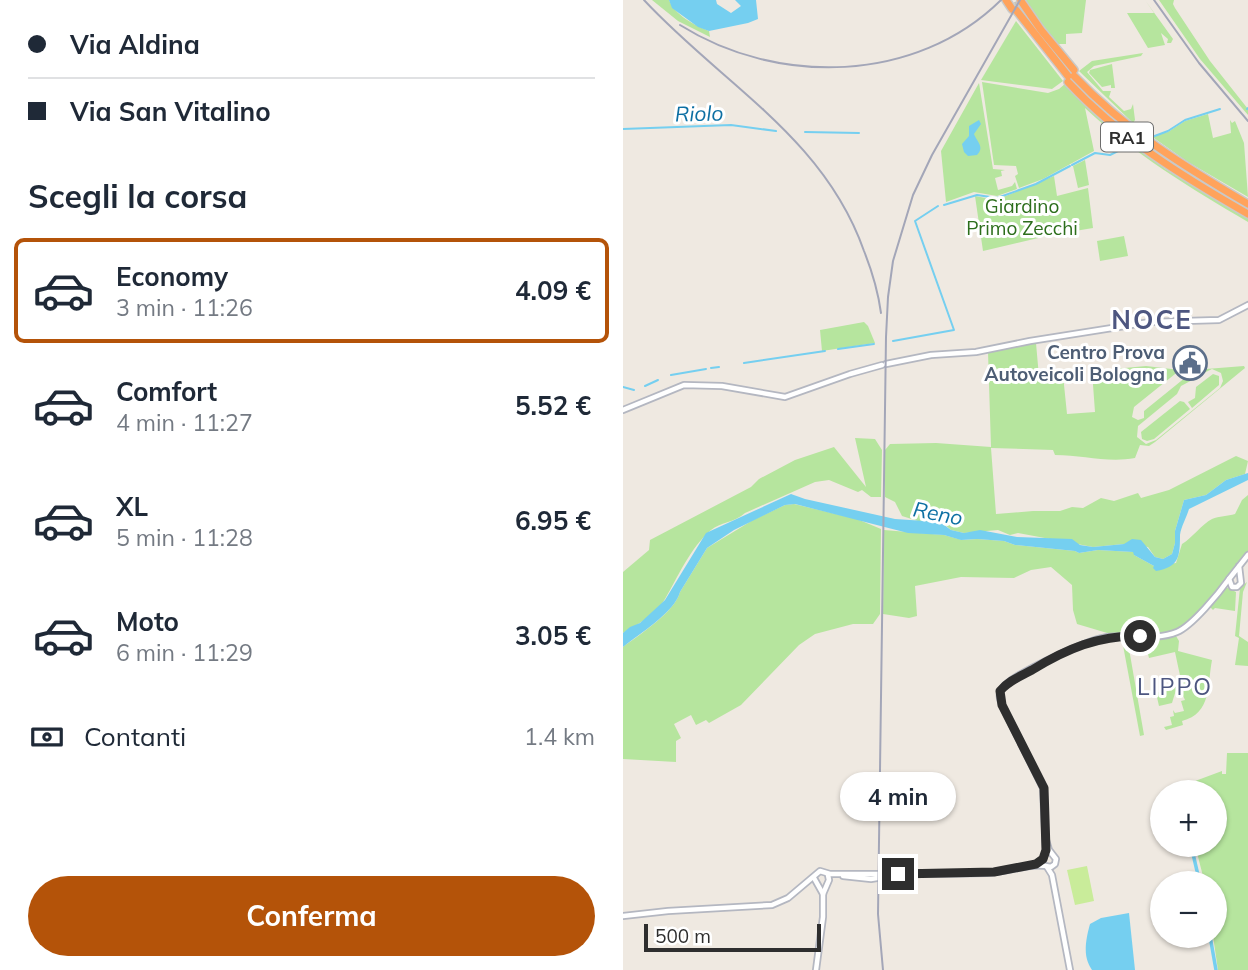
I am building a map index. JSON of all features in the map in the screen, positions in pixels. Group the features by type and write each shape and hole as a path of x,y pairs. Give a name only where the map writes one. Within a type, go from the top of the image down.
{"highway":[{"path":"1014,4 1071,76 1108,116 1145,146 1248,212"},
{"path":"1014,4 1052,44 1071,76 1140,137 1189,170 1248,202"}],"street":[{"path":"623,410 665,391 687,385 722,386 785,397 849,374 921,356 972,353 1155,321 1219,320 1248,305"},
{"path":"1231,586 1239,566 1248,555"},
{"path":"1215,594 1223,587 1240,585 1234,576"},
{"path":"1052,875 1046,867 1044,857 1044,788 1000,702 1000,691 1006,684 1065,651 1093,640 1115,636 1162,636 1178,632 1192,623 1215,594 1234,576"},
{"path":"1046,840 1056,859 1052,875 1070,970"},
{"path":"1036,864 1044,857 1052,855"},
{"path":"623,916 772,905 788,898 820,871 828,874 994,872 1036,864 1054,866"},
{"path":"816,970 823,917 823,894 828,874"},
{"path":"807,883 828,882 838,876 871,879 898,874"},
{"path":"814,877 823,894"}],"green space":[{"path":"652,0 669,0 680,15 709,31 710,37 678,21"},
{"path":"1024,0 1086,0 1082,33 1066,34 1066,44 1055,44"},
{"path":"1145,0 1173,39 1171,43 1167,43 1168,39 1161,33 1165,45 1148,48 1127,13 1154,13"},
{"path":"1159,0 1174,0 1175,8 1210,61 1248,109 1248,115 1200,59"},
{"path":"1016,21 1063,81 1052,89 981,80"},
{"path":"1143,53 1141,56 1094,66 1087,72 1103,91 1111,91 1109,97 1124,111 1131,109 1133,104 1133,123 1079,71 1092,61"},
{"path":"1112,64 1115,88 1111,88 1111,85 1102,87 1089,73 1090,70"},
{"path":"982,82 1048,93 1066,83 1112,128 1165,169 1248,218 1248,222 1143,155 1085,108 1094,151 1043,179 1019,188 1015,176 1018,174 1016,166 994,165"},
{"path":"979,83 993,169 1005,170 1001,171 1002,176 995,178 998,190 1012,186 1015,182 1017,189 997,196 974,192 946,202 941,151"},
{"path":"1208,114 1213,138 1231,133 1230,120 1232,123 1235,121 1244,143 1248,197 1188,162 1151,136 1168,132 1185,121"},
{"path":"1085,160 1089,185 1078,188 1073,166"},
{"name":"Giardino Primo Zecchi","path":"1054,176 1057,196 1088,188 1093,228 983,251 975,196 996,200"},
{"path":"1124,236 1128,256 1100,261 1097,241"},
{"path":"864,322 875,343 822,351 820,330"},
{"path":"1036,343 1039,377 1063,375 1067,414 1095,412 1092,371 1146,366 1180,370 1134,407 1132,417 1138,420 1144,418 1144,411 1186,377 1195,376 1196,378 1181,386 1177,394 1138,426 1137,437 1146,444 1156,440 1220,388 1223,381 1221,373 1212,369 1200,375 1206,369 1244,366 1245,368 1155,442 1149,446 1140,445 1135,458 1105,459 1055,455 1053,450 991,448 996,514 1083,508 1101,498 1114,501 1138,493 1141,498 1169,490 1236,456 1248,461 1245,474 1226,480 1206,495 1184,500 1172,554 1163,559 1155,557 1148,547 1124,544 1093,547 1018,533 1010,535 998,530 964,533 951,530 943,523 918,521 902,516 895,502 885,497 885,450 890,444 936,443 991,447 988,352"},
{"path":"1213,374 1219,376 1219,385 1192,408 1188,402 1195,398 1196,387"},
{"path":"1180,401 1190,409 1154,439 1142,439 1141,432"},
{"path":"855,438 875,439 882,450 881,497 871,497 862,490 858,492 829,480 815,482 715,527 691,554 657,610 623,633 623,572 649,550 650,540 751,487 759,479 795,460 834,447 866,487"},
{"path":"1248,495 1248,553 1200,614 1174,634 1124,638 1077,624 1073,610 1072,585 1051,567 1031,570 1014,578 961,577 915,586 917,616 909,618 883,614 884,530 944,535 962,540 1004,541 1015,545 1079,553 1098,550 1134,552 1134,555 1154,566 1176,563 1182,544 1212,519 1235,514 1242,500"},
{"path":"794,504 857,519 881,529 880,614 873,624 853,624 815,634 799,645 741,705 709,723 706,720 696,725 691,715 674,724 681,738 676,741 676,762 623,759 623,647 656,622 677,600 707,548 753,520 785,505"},
{"path":"1247,582 1243,592 1239,636 1248,642 1248,666 1235,665 1239,638 1235,636 1240,588"},
{"path":"1226,587 1236,592 1235,611 1213,610 1209,606"},
{"path":"1176,636 1179,641 1178,651 1212,660 1206,697 1199,712 1182,721 1183,725 1166,730 1164,727 1172,725 1170,717 1174,716 1173,710 1175,713 1184,711 1181,701 1185,700 1180,689 1176,690 1172,703 1159,706 1156,693 1182,685 1175,652 1149,658 1146,646 1128,643 1144,735 1140,736 1122,640"},
{"path":"1227,753 1248,753 1248,970 1218,970 1215,948 1227,948 1227,871 1202,871 1198,857 1227,857 1227,780 1198,780 1222,771 1222,774 1226,774"},
{"path":"1087,866 1094,901 1075,905 1067,870"}],"water":[{"path":"669,0 716,0 717,4 731,13 741,6 735,0 756,0 758,19 709,31 698,27 672,8"},
{"path":"979,120 981,124 974,134 980,149 977,155 968,156 962,144 969,136 969,126"},
{"path":"1248,473 1248,480 1189,509 1181,532 1177,560 1169,567 1156,571 1154,566 1133,552 1098,550 1079,553 1015,545 1004,541 961,540 944,535 908,533 795,504 785,505 734,530 707,548 677,600 656,622 623,647 623,633 640,623 665,600 706,533 791,494 895,519 940,522 951,530 964,533 980,530 1017,537 1072,539 1080,545 1093,547 1124,544 1132,539 1141,540 1155,557 1163,559 1172,554 1184,500 1206,495 1226,480"},
{"path":"1129,913 1135,970 1092,970 1086,953 1090,924 1101,918"}],"waterway":[{"path":"1152,137 1185,120 1220,109"},
{"name":"Riolo","path":"623,129 731,125 776,131"},
{"name":"Riolo","path":"805,132 859,133"},
{"path":"1072,165 1095,153 1110,155 1126,147"},
{"path":"944,205 977,195 997,198 1036,184 1070,166"},
{"path":"893,341 954,330 915,221 938,206"},
{"path":"838,349 874,344"},
{"path":"744,363 825,351"},
{"path":"711,368 719,367"},
{"path":"671,375 706,369"},
{"path":"645,386 658,380"},
{"path":"623,387 634,390"},
{"path":"1194,857 1197,871"},
{"path":"1212,948 1216,970"}],"tunnel":[{"path":"1017,1 1019,5"}],"railway":[{"path":"644,0 768,114 824,176 846,211 864,251 881,313"},
{"path":"680,25 718,45 759,59 802,66 845,67 888,61 929,48 967,28 1001,0"},
{"path":"883,970 878,914 886,337 893,261 913,195 932,155 1020,0"},
{"path":"1154,0 1199,63 1248,121"}],"place":[{"name":"Centro Prova Autoveicoli Bologna","path":"1190,363"}],"district":[{"name":"NOCE","path":"1152,319"},
{"name":"LIPPO","path":"1175,686"}],"route":[{"path":"898,874 994,872 1041,861 1046,850 1044,788 1002,705 1000,691 1006,684 1076,646 1105,638 1140,636"}],"water label":[{"name":"Reno","path":"938,513"}]}
